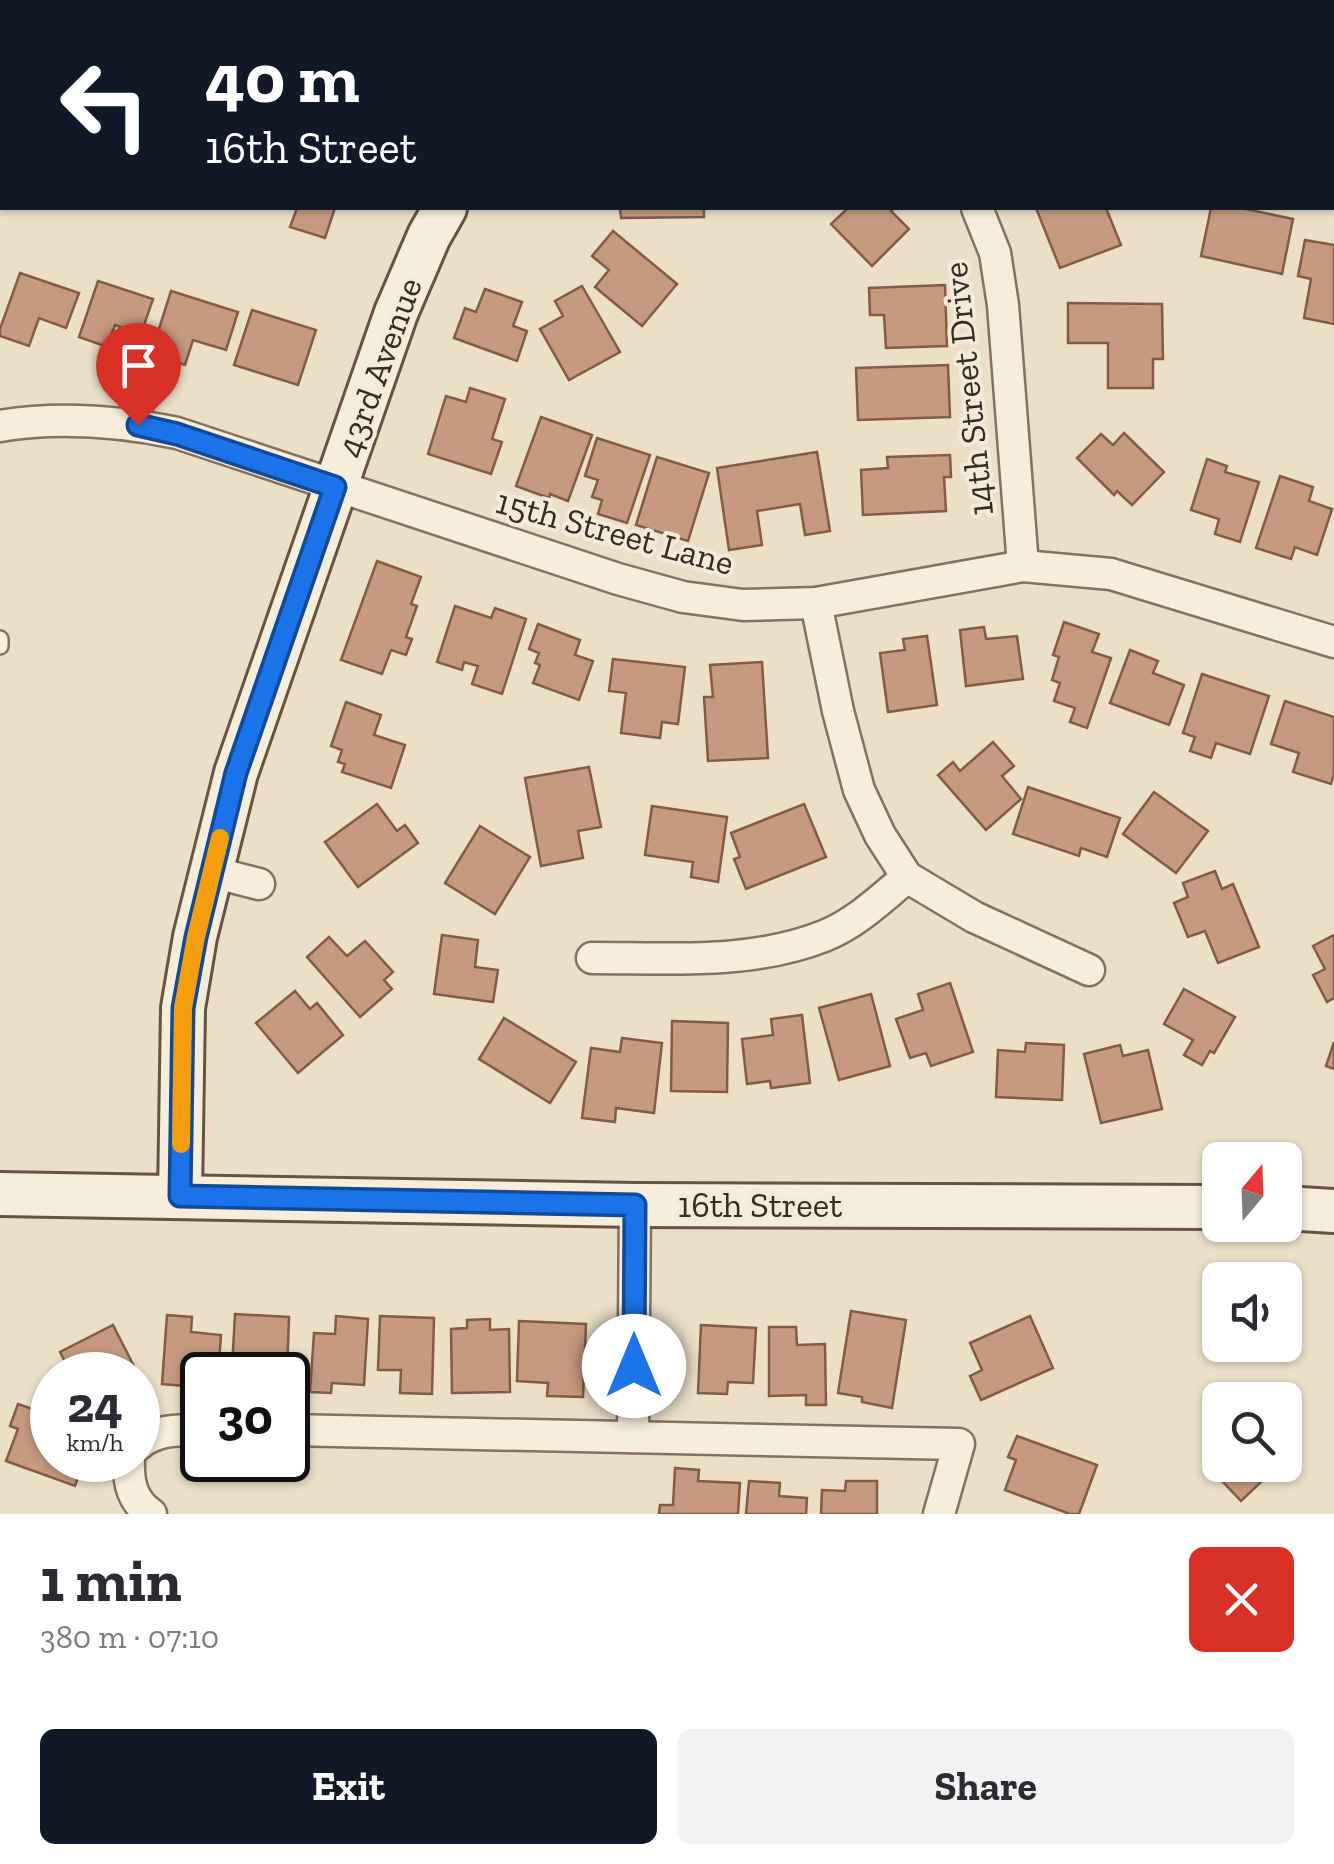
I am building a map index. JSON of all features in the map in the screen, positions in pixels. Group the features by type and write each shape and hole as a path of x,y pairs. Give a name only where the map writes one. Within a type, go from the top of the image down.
{"main road":[{"name":"43rd Avenue","path":"180,1196 183,1008 236,773 396,314 445,210"},
{"name":"16th Street","path":"0,1194 635,1205 1202,1207"},
{"path":"1302,1209 1334,1211"}],"street":[{"name":"14th Street Drive","path":"978,210 996,253 1003,306 1022,566"},
{"name":"15th Street Lane","path":"0,426 68,419 138,425 177,434 683,597 743,605 816,603 1022,566 1112,574 1334,642"},
{"path":"816,603 858,790 906,877 974,917 1088,970"},
{"path":"212,872 259,884"},
{"path":"592,958 719,958 780,948 825,935 862,915 906,877"},
{"path":"633,1437 635,1205"},
{"path":"310,1430 959,1444 940,1514"},
{"path":"129,1482 135,1498 151,1514"}],"building":[{"path":"296,210 334,210 325,238 290,227"},
{"path":"620,210 704,210 704,217 621,218"},
{"path":"846,210 892,210 909,229 872,266 831,224"},
{"path":"1037,210 1107,210 1121,245 1060,268"},
{"path":"1211,210 1250,210 1293,219 1282,274 1201,256"},
{"path":"613,231 677,284 642,326 595,287 609,270 592,256"},
{"path":"1305,240 1334,245 1334,324 1304,318 1311,279 1298,276"},
{"path":"20,273 79,293 66,328 39,318 29,346 0,336"},
{"path":"98,281 153,299 141,334 115,325 107,347 79,337"},
{"path":"945,285 947,346 886,348 884,315 870,315 869,288"},
{"path":"582,286 620,352 569,380 540,329 563,316 555,301"},
{"path":"485,289 522,302 513,326 527,331 517,361 454,338 465,308 476,312"},
{"path":"171,291 238,312 226,350 193,340 185,365 151,354"},
{"path":"1068,303 1162,304 1163,359 1153,359 1153,388 1108,388 1108,343 1068,343"},
{"path":"252,310 316,330 298,385 234,365"},
{"path":"948,365 950,417 858,420 856,368"},
{"path":"470,388 505,399 492,439 502,442 491,474 428,454 446,396 466,402"},
{"path":"541,417 592,435 568,501 516,486"},
{"path":"1124,433 1164,472 1132,505 1117,491 1114,495 1077,458 1101,434 1113,445"},
{"path":"597,438 650,455 627,523 598,514 602,500 592,497 598,480 585,476"},
{"path":"817,452 830,531 805,535 800,504 757,511 762,545 729,550 717,468"},
{"path":"950,455 951,477 944,477 946,511 863,515 861,470 888,468 887,457"},
{"path":"657,457 709,473 688,541 636,525"},
{"path":"1207,459 1227,466 1225,472 1259,482 1240,542 1215,534 1219,519 1191,510"},
{"path":"1280,476 1313,487 1309,501 1332,509 1317,555 1295,547 1291,559 1256,548"},
{"path":"377,561 421,577 411,604 417,606 406,637 412,639 406,655 391,650 382,674 341,660"},
{"path":"455,606 491,618 495,608 526,619 502,694 472,684 478,666 464,662 462,670 437,662"},
{"path":"1064,622 1099,634 1092,652 1111,658 1087,728 1070,722 1075,708 1054,701 1060,683 1052,680 1059,657 1053,655"},
{"path":"538,624 580,640 575,655 593,661 579,700 533,683 540,665 535,663 539,653 529,649"},
{"path":"984,627 986,639 1017,636 1023,679 966,686 960,630"},
{"path":"927,636 937,705 888,712 880,653 905,650 903,639"},
{"path":"1130,650 1158,661 1153,673 1184,685 1169,725 1110,703"},
{"path":"613,659 685,667 678,724 662,722 660,738 621,733 626,693 609,691"},
{"path":"762,662 768,758 708,761 704,697 713,697 710,665"},
{"path":"1202,674 1269,696 1250,754 1216,743 1211,758 1190,751 1195,737 1183,733"},
{"path":"1285,701 1334,717 1331,784 1293,772 1299,753 1271,744"},
{"path":"346,702 381,715 374,735 405,745 391,788 342,772 345,764 338,762 342,750 331,746"},
{"path":"993,742 1014,766 1002,776 1021,799 986,830 938,775 953,762 960,771"},
{"path":"589,767 601,827 578,831 583,858 541,866 525,778"},
{"path":"1028,787 1120,818 1107,857 1081,848 1079,856 1013,834"},
{"path":"1154,792 1208,831 1176,873 1123,834"},
{"path":"377,804 397,831 405,825 418,843 358,887 325,842"},
{"path":"804,804 826,857 746,889 734,859 740,857 731,833"},
{"path":"652,806 727,817 718,882 691,877 693,862 645,855"},
{"path":"480,826 530,857 495,914 445,883"},
{"path":"1215,871 1222,889 1233,884 1259,947 1218,963 1205,931 1188,937 1174,903 1188,897 1183,883"},
{"path":"442,935 478,940 475,967 498,970 493,1002 434,994"},
{"path":"1334,935 1334,998 1327,1002 1313,975 1325,969 1313,946"},
{"path":"329,937 347,956 365,941 393,972 384,980 392,989 360,1017 307,957"},
{"path":"950,983 973,1052 931,1066 926,1053 910,1058 896,1019 923,1010 918,994"},
{"path":"1184,989 1235,1017 1214,1053 1210,1051 1202,1065 1184,1055 1193,1040 1164,1024"},
{"path":"295,991 310,1009 317,1003 343,1035 298,1073 256,1023"},
{"path":"871,994 890,1066 839,1080 819,1008"},
{"path":"802,1015 810,1083 771,1088 770,1081 747,1084 742,1039 773,1035 771,1019"},
{"path":"504,1018 576,1062 550,1103 479,1059"},
{"path":"672,1021 728,1023 727,1092 671,1091"},
{"path":"622,1038 662,1043 654,1113 616,1108 615,1122 582,1118 591,1048 620,1052"},
{"path":"1334,1042 1334,1069 1326,1066"},
{"path":"1026,1043 1064,1045 1062,1100 996,1097 998,1050 1025,1052"},
{"path":"1120,1045 1123,1056 1148,1050 1162,1109 1101,1123 1084,1054"},
{"path":"851,1311 906,1320 892,1408 838,1393"},
{"path":"235,1314 289,1317 288,1352 233,1352"},
{"path":"167,1315 192,1317 191,1332 221,1335 220,1352 180,1352 180,1386 162,1384"},
{"path":"336,1316 368,1319 364,1385 332,1383 331,1393 310,1392 314,1333 335,1334"},
{"path":"380,1316 434,1318 432,1394 400,1393 401,1370 378,1370"},
{"path":"1030,1316 1053,1368 981,1400 970,1376 982,1370 970,1343"},
{"path":"490,1319 490,1330 509,1329 510,1392 452,1393 451,1329 467,1328 467,1320"},
{"path":"519,1321 586,1324 583,1397 547,1396 548,1383 517,1381"},
{"path":"113,1325 127,1352 60,1352"},
{"path":"701,1325 756,1328 753,1383 728,1382 727,1394 698,1393"},
{"path":"769,1327 796,1327 797,1345 825,1344 826,1405 806,1405 806,1395 769,1396"},
{"path":"18,1404 30,1408 30,1470 6,1461 18,1429 10,1426"},
{"path":"1017,1436 1097,1465 1079,1514 1005,1490 1016,1460 1008,1457"},
{"path":"675,1468 699,1470 698,1481 740,1483 738,1514 659,1514 660,1505 673,1505"},
{"path":"749,1481 780,1483 779,1496 807,1498 806,1514 746,1514"},
{"path":"846,1481 877,1481 877,1514 821,1514 822,1490 845,1491"},
{"path":"1223,1482 1261,1482 1241,1501"}],"slow traffic":[{"path":"181,1144 183,1008 220,838"}],"route":[{"path":"138,425 177,434 335,487 236,773 196,937 183,1008 180,1196 635,1205 634,1366"}]}
